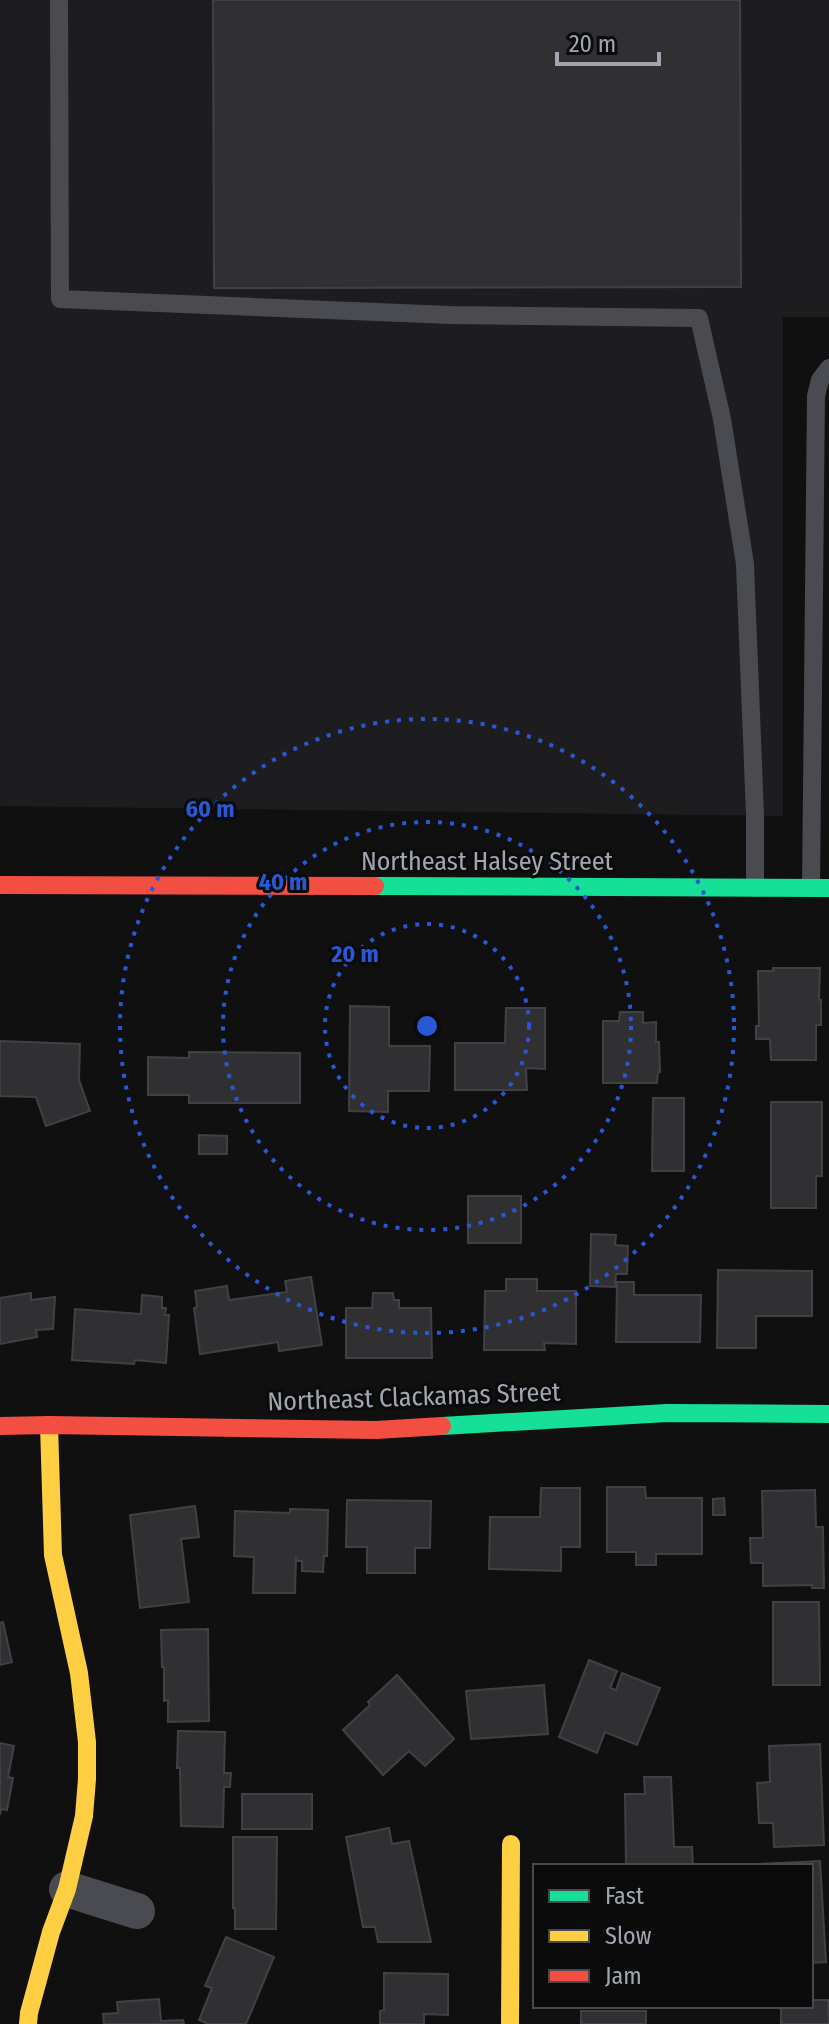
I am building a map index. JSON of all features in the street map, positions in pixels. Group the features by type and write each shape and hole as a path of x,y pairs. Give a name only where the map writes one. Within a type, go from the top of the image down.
{"street":[{"name":"Northeast Halsey Street","path":"0,885 820,888"},
{"name":"Northeast Clackamas Street","path":"0,1426 376,1430 667,1413 829,1414"},
{"path":"28,2024 51,1932 67,1889 84,1816 87,1742 79,1673 53,1555 49,1425"},
{"path":"510,2024 511,1844"},
{"path":"67,1889 137,1911"}],"lane":[{"path":"59,0 60,299 450,315 699,318 722,419 745,564 755,889"},
{"path":"820,888 816,396 820,380 829,368"}],"shaded area":[{"path":"0,0 829,0 829,317 783,317 783,816 0,806"}],"building":[{"path":"213,0 740,0 741,287 214,288"},
{"path":"773,968 820,968 821,1025 816,1025 816,1060 771,1060 770,1039 756,1039 756,1026 759,1026 758,971 773,971"},
{"path":"350,1006 389,1007 389,1046 430,1046 429,1091 388,1091 388,1112 349,1111"},
{"path":"506,1008 545,1008 545,1069 526,1068 527,1090 455,1090 455,1043 505,1043"},
{"path":"620,1012 643,1012 643,1023 656,1022 660,1072 657,1083 603,1083 603,1021 619,1021"},
{"path":"0,1041 80,1044 79,1080 90,1111 46,1126 36,1097 0,1096"},
{"path":"189,1052 300,1053 300,1103 189,1103 189,1095 148,1095 148,1057 189,1058"},
{"path":"653,1098 684,1098 684,1171 652,1171"},
{"path":"771,1102 822,1102 822,1176 816,1176 816,1208 771,1208"},
{"path":"199,1135 227,1136 227,1154 199,1154"},
{"path":"468,1196 521,1196 521,1243 468,1243"},
{"path":"591,1234 616,1235 615,1245 628,1246 627,1274 616,1274 615,1287 590,1286"},
{"path":"718,1270 812,1271 812,1316 756,1316 756,1348 717,1348"},
{"path":"311,1277 322,1345 279,1351 278,1342 200,1354 195,1291 227,1286 229,1300 287,1292 285,1281"},
{"path":"506,1279 537,1279 537,1291 576,1291 576,1344 544,1343 545,1350 484,1350 485,1291 506,1291"},
{"path":"617,1282 634,1282 634,1295 701,1295 700,1342 616,1342"},
{"path":"31,1293 31,1300 55,1297 53,1329 36,1330 37,1337 0,1344 0,1298"},
{"path":"373,1293 393,1293 394,1300 399,1300 399,1308 431,1308 432,1358 346,1358 346,1308 372,1308"},
{"path":"142,1295 162,1297 162,1308 166,1308 165,1315 169,1315 166,1363 72,1360 75,1309 141,1314"},
{"path":"607,1487 645,1487 646,1498 702,1498 702,1554 656,1554 656,1565 636,1565 636,1552 607,1552"},
{"path":"541,1488 580,1488 580,1547 561,1547 561,1571 489,1569 490,1517 540,1517"},
{"path":"815,1490 816,1527 823,1527 824,1588 812,1588 812,1585 763,1586 763,1563 751,1563 750,1538 763,1538 762,1491"},
{"path":"724,1498 725,1515 713,1515 713,1499"},
{"path":"347,1500 431,1501 430,1548 415,1548 415,1573 367,1573 367,1547 346,1547"},
{"path":"195,1506 199,1537 181,1539 189,1602 140,1608 130,1515"},
{"path":"290,1509 328,1510 327,1556 324,1556 323,1572 302,1571 302,1561 296,1561 296,1558 295,1593 253,1593 254,1557 234,1556 235,1511 290,1513"},
{"path":"773,1602 819,1602 820,1685 773,1685"},
{"path":"3,1622 12,1662 0,1665 0,1623"},
{"path":"208,1629 209,1721 168,1722 161,1630"},
{"path":"589,1660 617,1671 610,1688 616,1690 622,1673 660,1688 637,1745 605,1732 597,1753 559,1737"},
{"path":"397,1675 454,1739 425,1766 409,1751 383,1775 343,1730"},
{"path":"544,1685 548,1734 471,1739 466,1691"},
{"path":"178,1731 225,1732 224,1773 231,1773 230,1787 224,1787 223,1827 181,1826"},
{"path":"0,1743 14,1746 8,1777 13,1778 7,1810 1,1809 0,1815"},
{"path":"820,1744 824,1845 774,1847 773,1823 759,1823 757,1783 770,1782 769,1746"},
{"path":"644,1777 671,1777 674,1847 692,1847 693,1864 626,1864 625,1794 645,1794"},
{"path":"242,1794 312,1794 312,1829 242,1829"},
{"path":"389,1828 392,1844 409,1841 431,1942 378,1942 375,1927 363,1927 346,1837"},
{"path":"233,1837 277,1837 276,1929 235,1929"},
{"path":"820,1861 826,1962 813,1963 813,1864 757,1864"},
{"path":"226,1937 274,1957 246,2024 208,2024 199,2020 212,1988 205,1986"},
{"path":"384,1973 448,1974 448,2015 424,2014 424,2024 380,2024 380,2011 384,2010"},
{"path":"159,1999 161,2021 183,2020 184,2024 104,2024 103,2014 118,2013 117,2002"},
{"path":"813,2000 828,2000 829,2024 781,2024 781,2008 813,2008"},
{"path":"581,2011 646,2011 646,2024 581,2024"}],"traffic: fast":[{"path":"375,886 829,888"},
{"path":"442,1426 667,1413 829,1414"}],"traffic: slow":[{"path":"28,2024 51,1932 67,1889 84,1816 87,1779 87,1742 79,1673 53,1555 49,1425"},
{"path":"510,2024 511,1844"}],"traffic: jam":[{"path":"0,885 375,886"},
{"path":"0,1426 376,1430 442,1426"}]}
